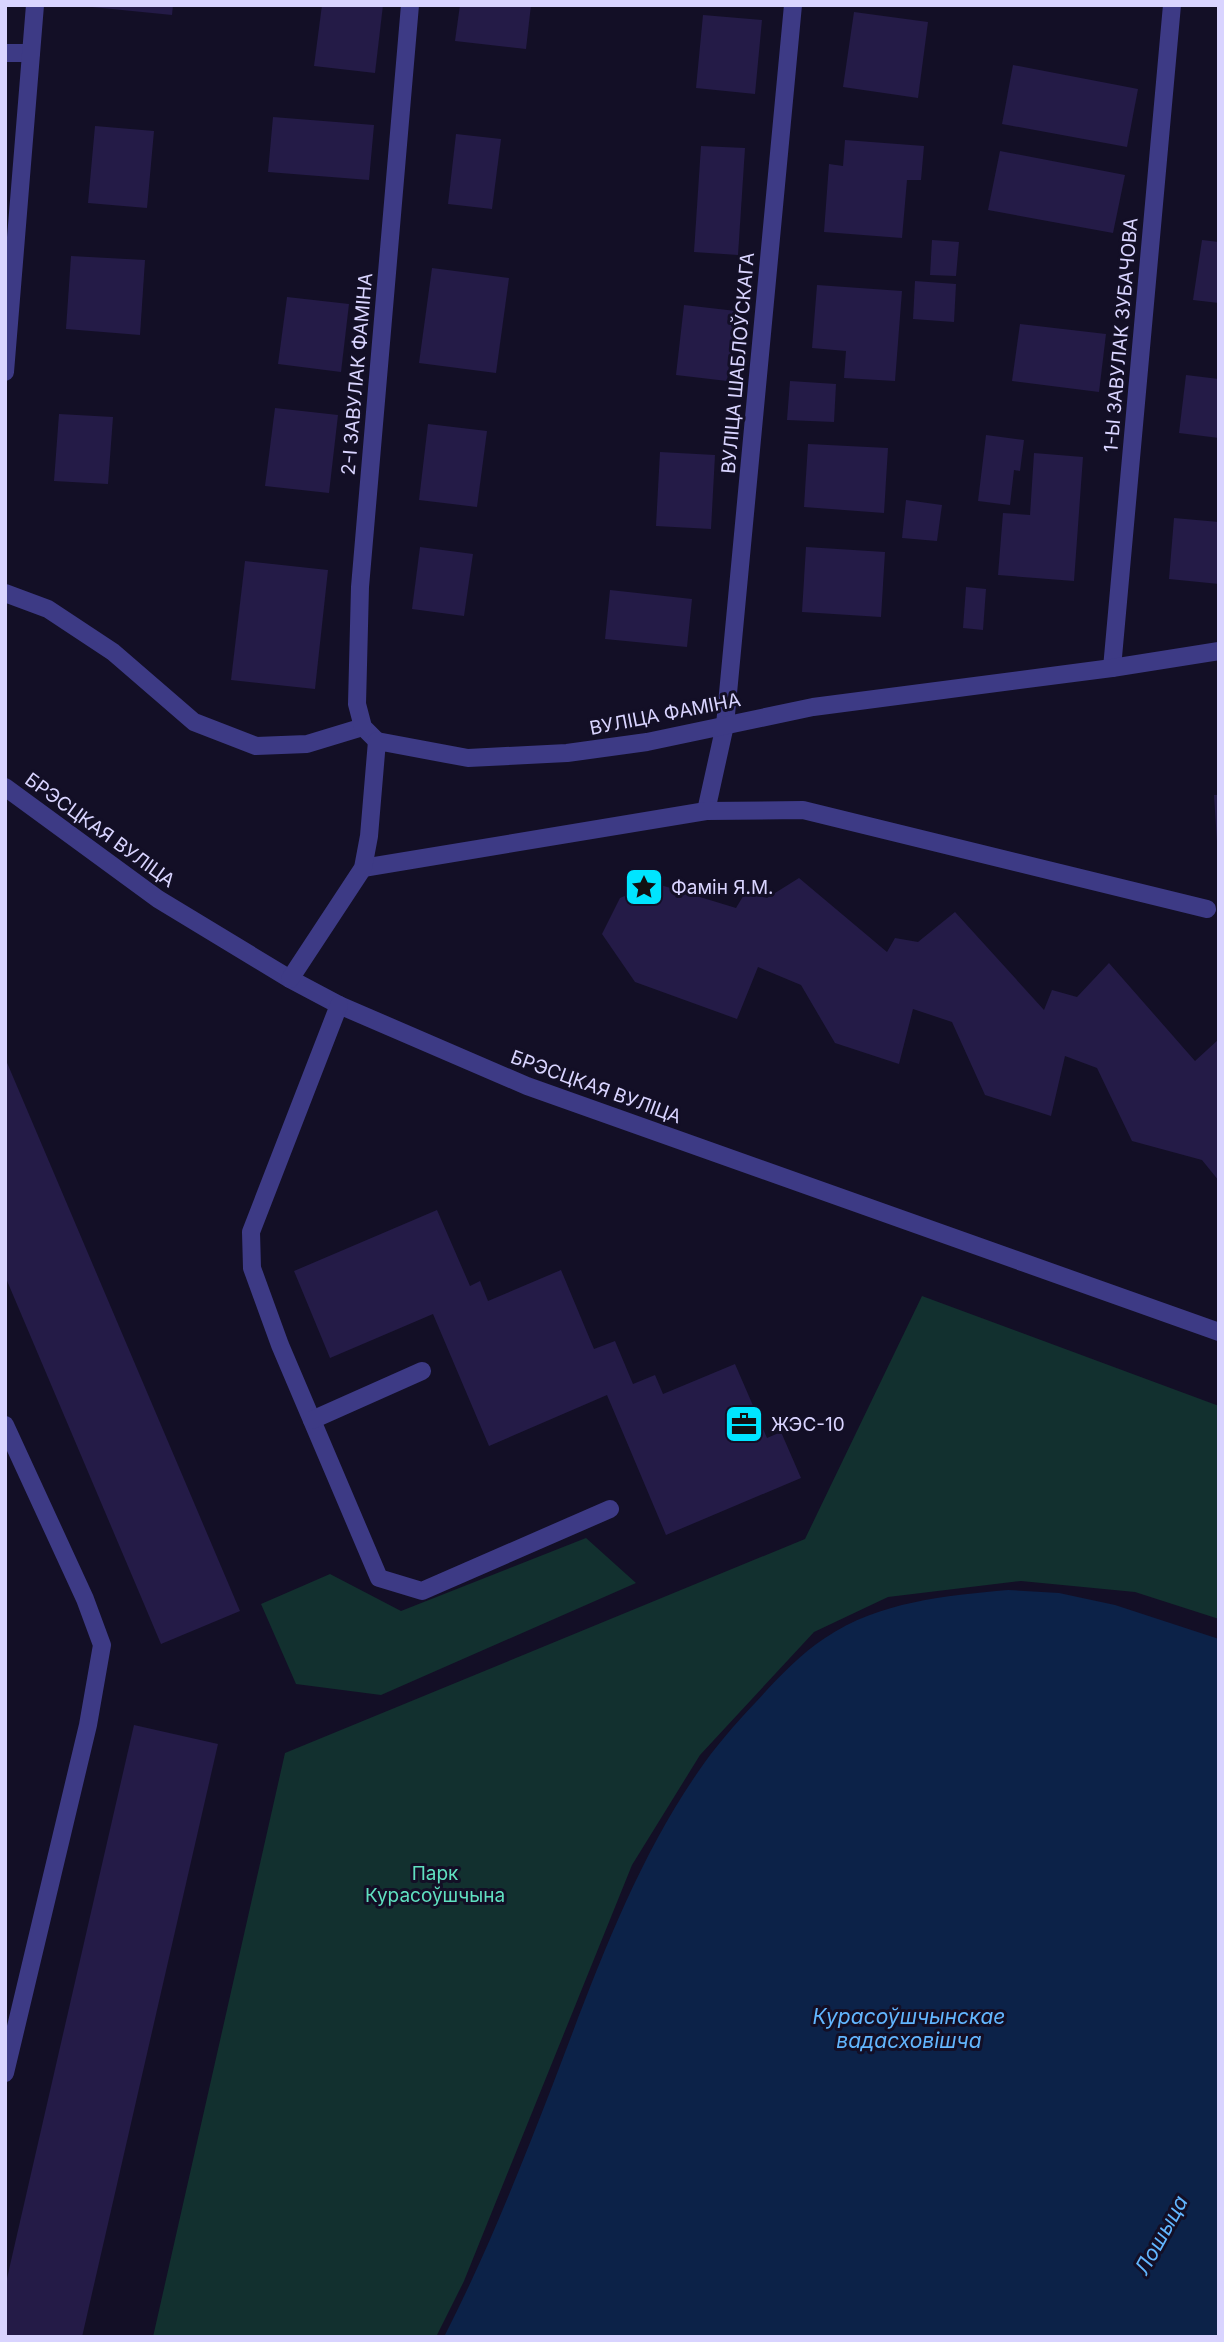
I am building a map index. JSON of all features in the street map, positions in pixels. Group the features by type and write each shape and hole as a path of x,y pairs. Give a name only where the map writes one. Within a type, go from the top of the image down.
{"street":[{"path":"5,372 35,5"},
{"name":"2-І ЗАВУЛАК ФАМІНА","path":"363,727 357,704 360,587 410,5"},
{"name":"ВУЛІЦА ШАБЛОЎСКАГА","path":"706,811 725,725 793,5"},
{"name":"1-Ы ЗАВУЛАК ЗУБАЧОВА","path":"1112,668 1172,5"},
{"path":"5,53 31,53"},
{"path":"5,593 48,609 113,652 194,722 257,746 307,744 363,727 377,741 369,836 363,868 290,979"},
{"name":"ВУЛІЦА ФАМІНА","path":"377,741 468,758 567,753 647,742 813,707 1112,668 1219,651"},
{"name":"БРЭСЦКАЯ ВУЛІЦА","path":"5,787 158,899 290,979 339,1005 527,1086 1219,1332"},
{"path":"363,868 706,811 803,810 1207,909"},
{"path":"339,1005 251,1232 252,1268 280,1345 379,1578 422,1591 610,1509"},
{"path":"312,1420 422,1371"},
{"path":"5,1424 85,1599 102,1645 88,1725 5,2073"}],"green space":[{"name":"Парк Курасоўшчына","path":"922,1296 1219,1406 1219,1619 1135,1592 1021,1581 888,1597 814,1632 700,1755 632,1865 464,2281 436,2337 153,2337 285,1753 805,1539"},
{"path":"586,1538 636,1583 381,1695 296,1684 261,1604 330,1574 401,1611"}],"water":[{"name":"Курасоўшчынскае вадасховішча","path":"1008,1590 1059,1593 1115,1605 1219,1639 1219,2337 444,2337 502,2212 616,1923 654,1845 711,1754 789,1668 815,1645 846,1626 890,1608 914,1602"}],"building":[{"path":"92,5 173,5 172,15"},
{"path":"322,5 383,5 375,73 314,66"},
{"path":"460,5 531,5 526,49 455,41"},
{"path":"854,12 928,22 918,98 843,87"},
{"path":"703,15 762,20 755,94 696,88"},
{"path":"1013,65 1138,89 1127,147 1002,124"},
{"path":"273,117 374,125 369,180 268,172"},
{"path":"95,126 154,131 147,208 88,203"},
{"path":"456,134 501,139 492,209 448,204"},
{"path":"845,140 924,146 921,180 907,180 902,238 824,232 829,164 843,166"},
{"path":"701,146 745,148 738,255 694,252"},
{"path":"1000,151 1125,175 1113,233 988,210"},
{"path":"932,240 959,242 956,276 930,275"},
{"path":"1202,240 1219,242 1219,303 1193,300"},
{"path":"71,256 145,260 140,335 66,329"},
{"path":"432,268 509,278 496,373 419,363"},
{"path":"915,281 956,284 954,322 913,319"},
{"path":"817,285 902,291 895,381 844,378 846,351 812,348"},
{"path":"287,297 349,304 341,372 278,364"},
{"path":"684,305 736,311 727,381 676,375"},
{"path":"1020,324 1106,334 1099,392 1012,381"},
{"path":"1186,375 1219,379 1219,438 1179,433"},
{"path":"790,381 836,384 834,422 787,420"},
{"path":"275,408 338,415 329,493 265,486"},
{"path":"59,414 113,417 108,484 54,481"},
{"path":"428,424 487,431 477,507 419,500"},
{"path":"986,435 1024,440 1020,471 1014,470 1010,505 978,501"},
{"path":"808,444 888,448 884,513 804,507"},
{"path":"660,452 715,455 711,529 656,526"},
{"path":"1034,453 1083,457 1074,581 998,575 1003,513 1030,515"},
{"path":"906,500 942,505 937,541 902,538"},
{"path":"1174,518 1219,522 1219,584 1169,579"},
{"path":"420,547 473,554 464,616 412,609"},
{"path":"806,547 885,552 881,617 802,612"},
{"path":"245,561 328,570 315,689 231,680"},
{"path":"966,587 986,589 983,630 963,628"},
{"path":"610,590 692,599 687,647 605,639"},
{"path":"1214,795 1219,795 1219,842 1217,842"},
{"path":"799,878 887,952 895,938 918,942 955,912 1044,1010 1052,990 1077,997 1109,963 1195,1061 1219,1039 1219,1181 1202,1160 1132,1141 1097,1068 1065,1056 1051,1116 985,1095 952,1022 913,1009 899,1064 835,1043 801,985 758,967 737,1019 635,982 602,934 620,898 654,883 736,908 745,893 767,898"},
{"path":"5,1058 240,1611 161,1644 5,1276"},
{"path":"437,1210 470,1286 480,1281 488,1301 561,1270 594,1349 615,1341 633,1384 655,1375 663,1394 735,1364 767,1438 781,1432 801,1478 666,1535 607,1395 489,1446 433,1314 330,1358 294,1271"},
{"path":"134,1725 218,1744 82,2337 5,2337 5,2287"}],"place":[{"name":"Фамін Я.М.","path":"644,887"},
{"name":"ЖЭС-10","path":"744,1424"}],"water label":[{"name":"Лошыца","path":"1161,2235"}]}
